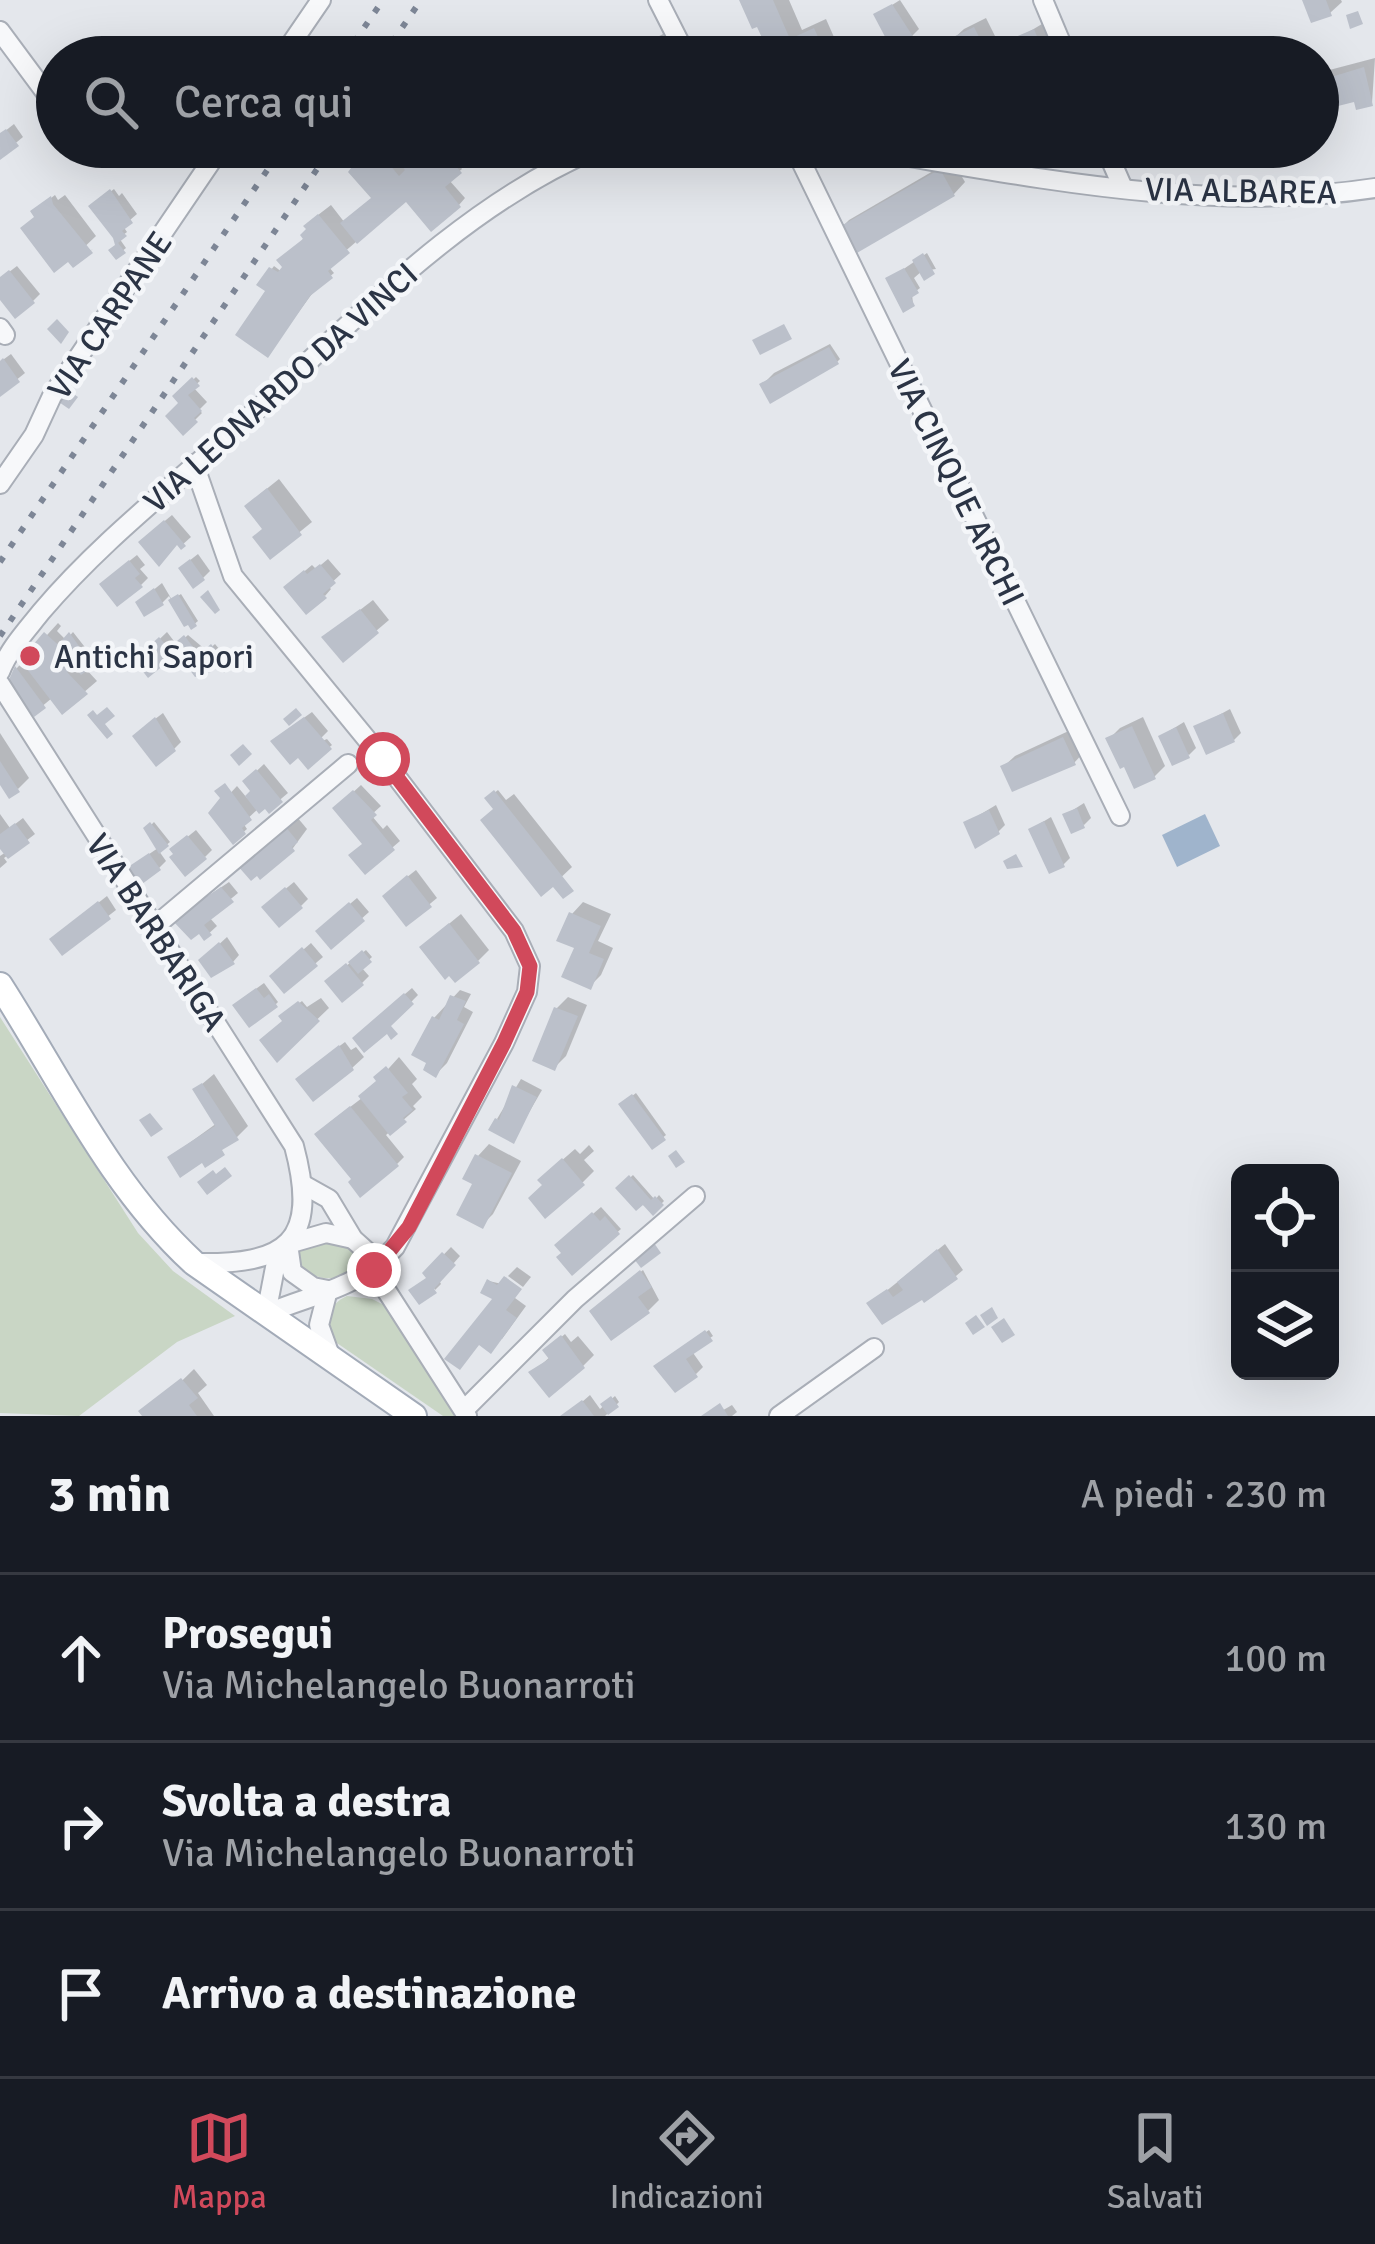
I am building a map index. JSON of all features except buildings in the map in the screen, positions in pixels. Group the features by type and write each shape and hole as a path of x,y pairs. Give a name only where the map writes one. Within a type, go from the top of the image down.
{"main road":[{"path":"0,985 126,1190 163,1235 194,1263 414,1416"}],"street":[{"path":"296,36 321,0"},
{"path":"658,0 676,36"},
{"path":"1043,0 1058,36"},
{"path":"0,31 36,80"},
{"name":"VIA CARPANE","path":"0,484 34,435 52,396 207,168"},
{"name":"VIA LEONARDO DA VINCI","path":"0,672 16,643 70,579 194,464 422,261 560,168"},
{"name":"VIA CINQUE ARCHI","path":"804,168 1120,816"},
{"name":"VIA ALBAREA","path":"983,168 1123,188 1243,196 1375,188"},
{"path":"1115,168 1123,188"},
{"path":"194,464 233,576 390,753 514,931 530,966 527,992 504,1043 409,1227 374,1270 266,1314"},
{"name":"VIA BARBARIGA","path":"0,684 294,1146 304,1185 329,1199 353,1239 372,1256 374,1270 466,1413 575,1299 695,1196"},
{"path":"154,927 348,764"},
{"path":"266,1314 283,1248 302,1212 304,1185"},
{"path":"194,1263 245,1263 317,1234 353,1239"},
{"path":"283,1248 292,1272 328,1290"},
{"path":"328,1290 319,1325 331,1358"},
{"path":"779,1416 874,1348"}],"green space":[{"path":"0,1017 138,1233 173,1271 235,1316 177,1342 79,1416 0,1413"},
{"path":"318,1242 344,1247 362,1264 330,1278 307,1272 298,1266 300,1248"},
{"path":"347,1296 386,1306 459,1416 443,1416 334,1341 329,1315"}],"water":[{"path":"1205,814 1220,846 1177,867 1162,835"}],"railway":[{"path":"358,36 383,0"},
{"path":"396,36 421,0"},
{"path":"0,562 269,168"},
{"path":"0,636 318,168"}],"place":[{"name":"Antichi Sapori","path":"30,656"}],"route":[{"path":"374,1270 409,1227 504,1043 527,992 530,966 514,931 383,759"}]}
